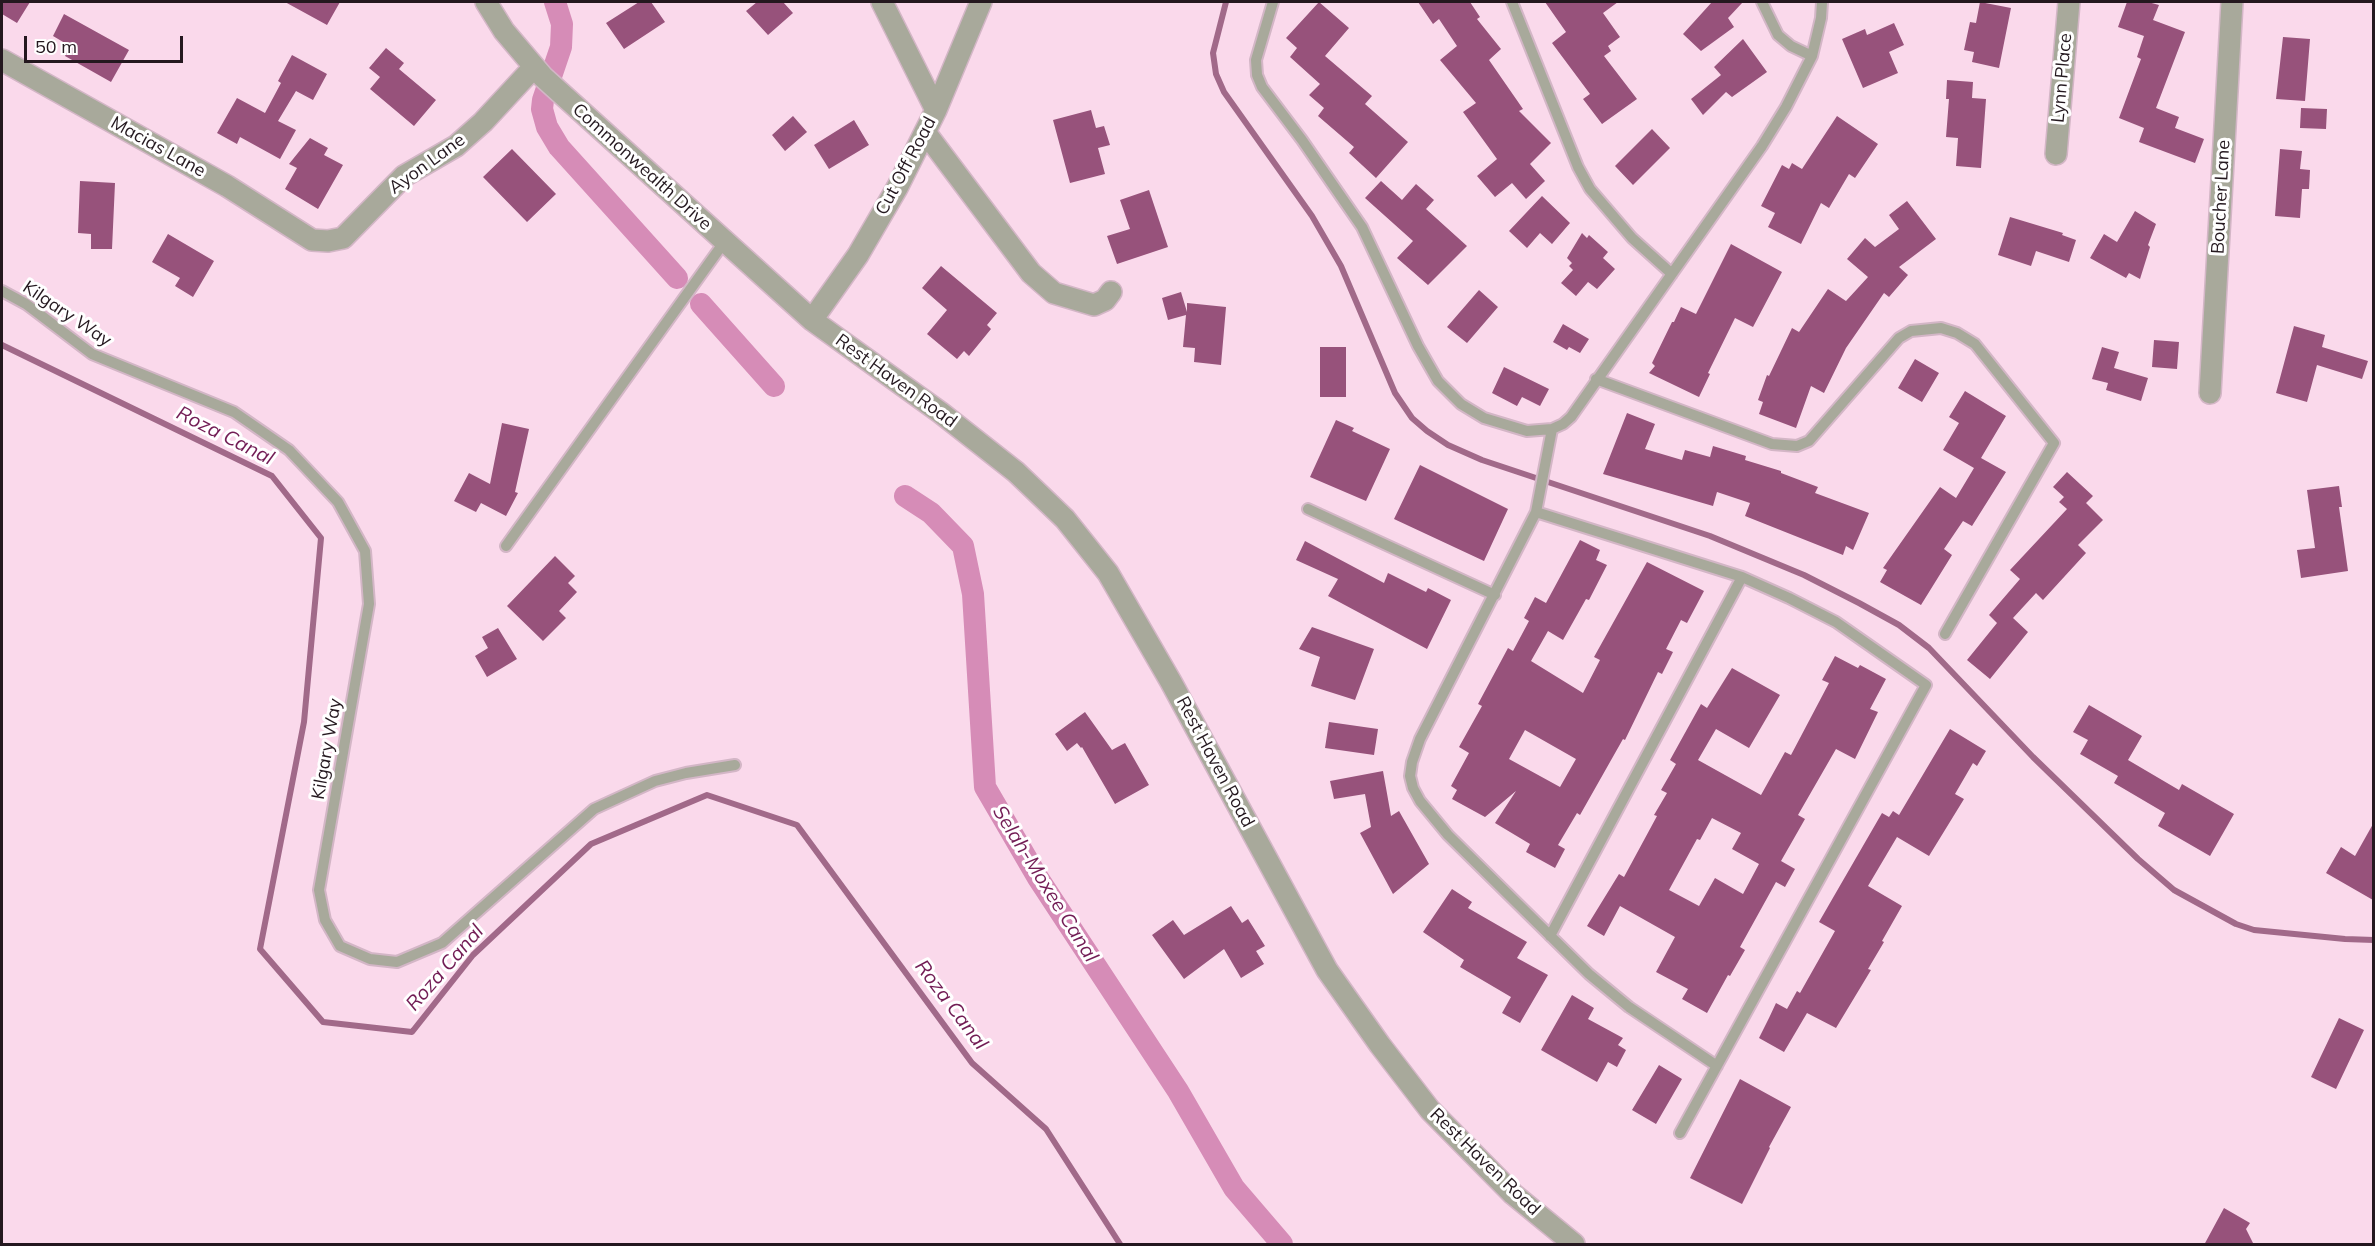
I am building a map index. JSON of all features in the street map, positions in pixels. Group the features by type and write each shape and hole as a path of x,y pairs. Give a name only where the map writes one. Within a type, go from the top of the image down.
{"street":[{"name":"Commonwealth Drive","path":"486,2 504,31 538,72 812,320"},
{"path":"882,2 936,110"},
{"name":"Cut Off Road","path":"812,320 858,255 897,188 936,110 981,2"},
{"name":"Lynn Place","path":"2055,154 2068,2"},
{"name":"Boucher Lane","path":"2210,393 2232,2"},
{"name":"Macias Lane","path":"2,60 227,186 312,240"},
{"name":"Ayon Lane","path":"312,240 328,241 343,237 359,224 382,196 404,177 456,146 538,72"},
{"path":"925,132 1031,273 1054,293 1094,305 1105,300 1111,292"},
{"name":"Rest Haven Road","path":"812,320 941,413 1016,472 1065,519 1108,573 1171,682 1327,970 1373,1036 1430,1110 1513,1194 1574,1245"}],"lane":[{"path":"1273,2 1256,60 1257,75 1262,87 1362,227 1418,346 1438,381 1461,404 1484,418 1527,431 1552,429 1571,417 1762,147 1812,56 1821,18 1822,2"},
{"path":"1512,2 1578,167 1590,189 1632,238 1672,274"},
{"path":"1762,2 1778,34 1791,46 1812,56"},
{"path":"506,546 724,241"},
{"name":"Kilgary Way","path":"2,291 26,304 92,354 234,412 289,450 338,502 365,551 369,604 319,890 325,920 340,946 370,959 397,962 441,943 594,809 655,781 686,772 735,765"},
{"path":"1596,379 1772,444 1797,446 1814,436 1899,338 1911,331 1941,328 1957,333 1975,344 2054,443 1945,634"},
{"path":"1552,429 1536,512 1420,740 1410,776 1413,788 1420,801 1448,835 1589,974 1629,1007 1717,1066"},
{"path":"1308,509 1495,596"},
{"path":"1536,512 1742,577 1836,622 1926,685 1680,1133"},
{"path":"1550,936 1742,577"}],"building":[{"path":"2,2 30,2 17,23 2,14"},
{"path":"285,2 340,2 327,25"},
{"path":"639,2 651,2 665,22 624,49 606,23"},
{"path":"757,2 783,2 793,13 768,35 746,11"},
{"path":"1319,2 1349,28 1325,56 1372,96 1365,104 1408,142 1376,178 1349,153 1354,147 1318,116 1324,108 1309,95 1320,84 1290,57 1297,48 1286,38"},
{"path":"1418,2 1470,2 1480,17 1477,19 1501,49 1489,60 1523,109 1519,111 1551,143 1530,164 1545,181 1526,199 1512,183 1495,197 1477,176 1497,159 1463,112 1476,103 1440,60 1457,46 1439,19 1433,24"},
{"path":"1545,2 1618,2 1603,13 1620,37 1608,46 1611,51 1604,56 1637,99 1602,124 1583,99 1590,94 1552,43 1566,32"},
{"path":"1712,2 1743,2 1728,18 1734,27 1701,51 1683,34"},
{"path":"1980,2 2011,8 1999,68 1972,62 1974,52 1964,50 1970,22 1976,23"},
{"path":"2127,2 2148,2 2159,5 2153,20 2185,32 2156,108 2179,117 2175,128 2204,139 2195,163 2139,142 2144,128 2119,118 2141,59 2137,57 2144,36 2118,27"},
{"path":"64,14 129,50 111,82 65,56 70,46 53,36"},
{"path":"1894,23 1904,45 1889,52 1898,73 1863,88 1842,39 1865,29 1867,35"},
{"path":"2283,37 2310,39 2305,101 2276,99"},
{"path":"1743,39 1767,72 1732,97 1726,92 1703,115 1691,99 1721,75 1714,67"},
{"path":"386,48 404,63 399,69 436,100 414,126 370,89 380,77 369,68"},
{"path":"292,55 327,74 313,100 296,91 278,121 296,130 280,159 240,137 237,144 217,133 237,98 265,113 281,83 278,81"},
{"path":"1947,80 1973,82 1972,98 1986,99 1981,168 1956,166 1958,138 1946,137 1949,99 1946,99"},
{"path":"2301,108 2327,109 2326,129 2300,128"},
{"path":"1091,110 1096,128 1104,126 1110,145 1098,148 1105,174 1070,183 1053,120"},
{"path":"793,116 807,132 785,151 772,135"},
{"path":"1837,116 1878,144 1855,178 1849,174 1829,208 1821,203 1801,244 1768,227 1775,213 1761,206 1782,165 1789,169 1792,163 1802,169"},
{"path":"854,120 869,145 829,169 814,145"},
{"path":"1652,129 1670,148 1633,185 1615,166"},
{"path":"310,138 328,148 324,155 343,165 318,209 285,189 297,168 289,164"},
{"path":"512,149 556,194 527,222 483,177"},
{"path":"2280,149 2302,151 2300,169 2310,170 2309,189 2302,189 2300,218 2275,216"},
{"path":"80,181 115,183 112,249 91,249 91,234 78,233"},
{"path":"1381,181 1402,200 1416,184 1434,200 1426,209 1467,246 1428,285 1397,258 1413,241 1365,198"},
{"path":"1149,190 1168,247 1117,264 1107,236 1130,229 1120,200"},
{"path":"1542,196 1570,223 1552,244 1540,233 1527,248 1509,231"},
{"path":"1907,201 1936,239 1899,267 1908,275 1889,297 1884,293 1846,348 1824,393 1811,386 1796,428 1759,414 1763,402 1758,400 1767,375 1769,376 1792,328 1799,332 1828,289 1846,301 1868,277 1847,259 1865,238 1875,247 1899,229 1889,215"},
{"path":"2135,211 2156,224 2148,245 2150,247 2140,279 2129,273 2126,278 2090,258 2104,234 2117,242"},
{"path":"2010,217 2063,233 2062,235 2076,240 2069,262 2036,251 2031,266 1998,255"},
{"path":"1582,233 1587,238 1589,235 1608,252 1603,258 1615,269 1597,289 1588,282 1576,296 1561,283 1573,270 1569,266 1572,263 1567,258"},
{"path":"168,234 214,261 193,297 175,286 180,278 152,262"},
{"path":"1731,244 1782,272 1753,327 1735,318 1699,397 1649,373 1655,366 1652,363 1681,307 1696,314"},
{"path":"941,266 997,313 987,325 991,329 969,356 964,351 957,359 927,334 947,310 922,288"},
{"path":"1479,290 1498,307 1467,343 1447,327"},
{"path":"1181,292 1187,312 1187,303 1226,307 1221,365 1194,362 1195,348 1183,347 1186,315 1168,320 1162,298"},
{"path":"1563,324 1589,339 1580,353 1569,347 1567,350 1553,342"},
{"path":"2294,326 2325,335 2322,347 2368,361 2362,379 2317,365 2307,402 2276,393"},
{"path":"2154,340 2179,342 2177,369 2152,367"},
{"path":"1320,347 1346,347 1346,397 1320,397"},
{"path":"2102,347 2119,352 2114,368 2148,378 2141,401 2106,390 2108,383 2092,379"},
{"path":"1915,359 1939,373 1922,402 1898,388"},
{"path":"1504,367 1549,389 1540,406 1522,397 1517,406 1492,393"},
{"path":"1965,391 2006,416 1981,458 2006,472 1972,526 1963,521 1944,549 1952,555 1921,605 1880,582 1887,570 1883,568 1940,487 1956,498 1974,468 1943,450 1959,423 1949,417"},
{"path":"1627,413 1655,424 1645,449 1682,460 1685,450 1710,457 1713,446 1746,456 1745,460 1781,471 1781,473 1818,487 1815,493 1869,513 1853,550 1846,546 1843,555 1745,516 1750,503 1717,492 1713,506 1603,474"},
{"path":"1336,420 1354,428 1352,431 1390,449 1366,501 1310,477"},
{"path":"502,423 529,429 515,492 518,493 506,516 481,503 476,512 454,501 469,473 490,484"},
{"path":"1420,465 1508,509 1484,561 1394,519"},
{"path":"2067,472 2093,496 2086,503 2103,520 2078,545 2086,553 2043,600 2036,593 2013,618 2028,632 1990,679 1967,660 1997,623 1989,615 2020,579 2010,570 2067,509 2059,502 2064,497 2053,487"},
{"path":"2339,486 2342,507 2339,507 2348,571 2301,578 2297,550 2315,548 2307,490"},
{"path":"1580,540 1600,550 1596,560 1607,565 1589,600 1586,599 1563,640 1548,631 1531,661 1583,693 1600,660 1594,657 1647,562 1704,591 1687,623 1681,620 1666,649 1673,652 1662,674 1658,672 1625,740 1623,739 1580,815 1577,813 1558,845 1565,849 1555,868 1526,852 1530,844 1495,823 1516,791 1485,817 1452,799 1457,790 1451,786 1469,753 1459,747 1482,706 1478,704 1508,648 1513,651 1529,621 1524,618 1535,597 1546,603","holes":["1525,730 1576,759 1560,787 1509,759"]},
{"path":"1305,541 1384,583 1388,573 1426,592 1428,588 1451,600 1427,649 1328,596 1338,579 1296,560"},
{"path":"555,556 575,576 568,583 577,592 559,611 566,618 543,641 507,606"},
{"path":"1312,627 1374,649 1355,700 1311,686 1320,657 1299,649"},
{"path":"498,628 517,659 487,677 475,656 488,648 482,637"},
{"path":"1835,656 1858,668 1860,665 1886,679 1870,709 1878,712 1855,759 1836,749 1798,815 1805,819 1781,861 1795,869 1785,887 1776,882 1740,947 1745,950 1707,1013 1682,999 1688,989 1656,972 1675,937 1620,906 1604,936 1587,926 1619,874 1624,877 1657,816 1654,815 1667,793 1661,790 1676,764 1670,760 1701,704 1707,708 1732,668 1780,695 1749,748 1716,729 1698,760 1761,795 1785,752 1791,755 1829,683 1822,680","holes":["1712,818 1741,833 1732,849 1759,864 1743,894 1715,878 1699,906 1669,890 1697,839 1700,840"]},
{"path":"2089,705 2142,736 2128,760 2179,790 2182,784 2234,814 2210,856 2158,826 2165,813 2114,783 2118,776 2080,754 2088,740 2073,732"},
{"path":"1085,712 1112,750 1125,743 1149,785 1115,804 1082,747 1077,743 1067,751 1055,734"},
{"path":"1329,722 1378,729 1374,755 1325,748"},
{"path":"1950,729 1986,751 1977,766 1973,763 1955,794 1964,799 1929,856 1897,837 1868,886 1902,906 1868,969 1871,970 1836,1028 1807,1013 1784,1052 1759,1038 1776,1003 1787,1009 1797,991 1800,993 1835,931 1819,922 1882,813 1889,817 1893,811 1899,815"},
{"path":"1383,771 1391,816 1399,811 1429,864 1393,894 1360,833 1371,827 1365,794 1334,799 1330,781"},
{"path":"2373,824 2373,900 2326,873 2341,847 2355,856"},
{"path":"1452,889 1472,902 1468,908 1527,942 1517,958 1548,975 1520,1023 1502,1013 1511,997 1460,967 1464,960 1423,932"},
{"path":"1231,906 1242,923 1248,919 1265,946 1256,951 1264,964 1241,978 1224,949 1184,979 1152,935 1173,920 1184,935"},
{"path":"1572,995 1594,1008 1588,1019 1623,1038 1618,1045 1626,1050 1617,1067 1608,1062 1597,1082 1541,1050"},
{"path":"2339,1018 2364,1030 2336,1089 2311,1077"},
{"path":"1659,1065 1682,1079 1656,1124 1632,1110"},
{"path":"1740,1079 1791,1107 1742,1204 1690,1178"},
{"path":"2224,1208 2250,1223 2246,1229 2254,1245 2204,1245"}],"waterway":[{"name":"Selah-Moxee Canal","path":"555,2 562,24 561,47 543,100 542,109 547,127 559,147 677,278"},
{"path":"1226,2 1213,53 1216,74 1224,92 1312,216 1341,266 1395,393 1412,418 1427,431 1448,445 1482,460 1710,536 1804,575 1859,603 1899,625 1929,648 2033,757 2138,859 2174,890 2236,924 2254,930 2374,940"},
{"name":"Selah-Moxee Canal","path":"701,304 774,386"},
{"name":"Roza Canal","path":"2,345 272,476 321,538 304,722 260,949 323,1022 412,1032 473,955 591,844 707,795 797,825 972,1063 1046,1129 1120,1244"},
{"name":"Selah-Moxee Canal","path":"905,496 931,513 963,546 973,594 985,787 1038,878 1178,1091 1234,1188 1282,1244"}]}
